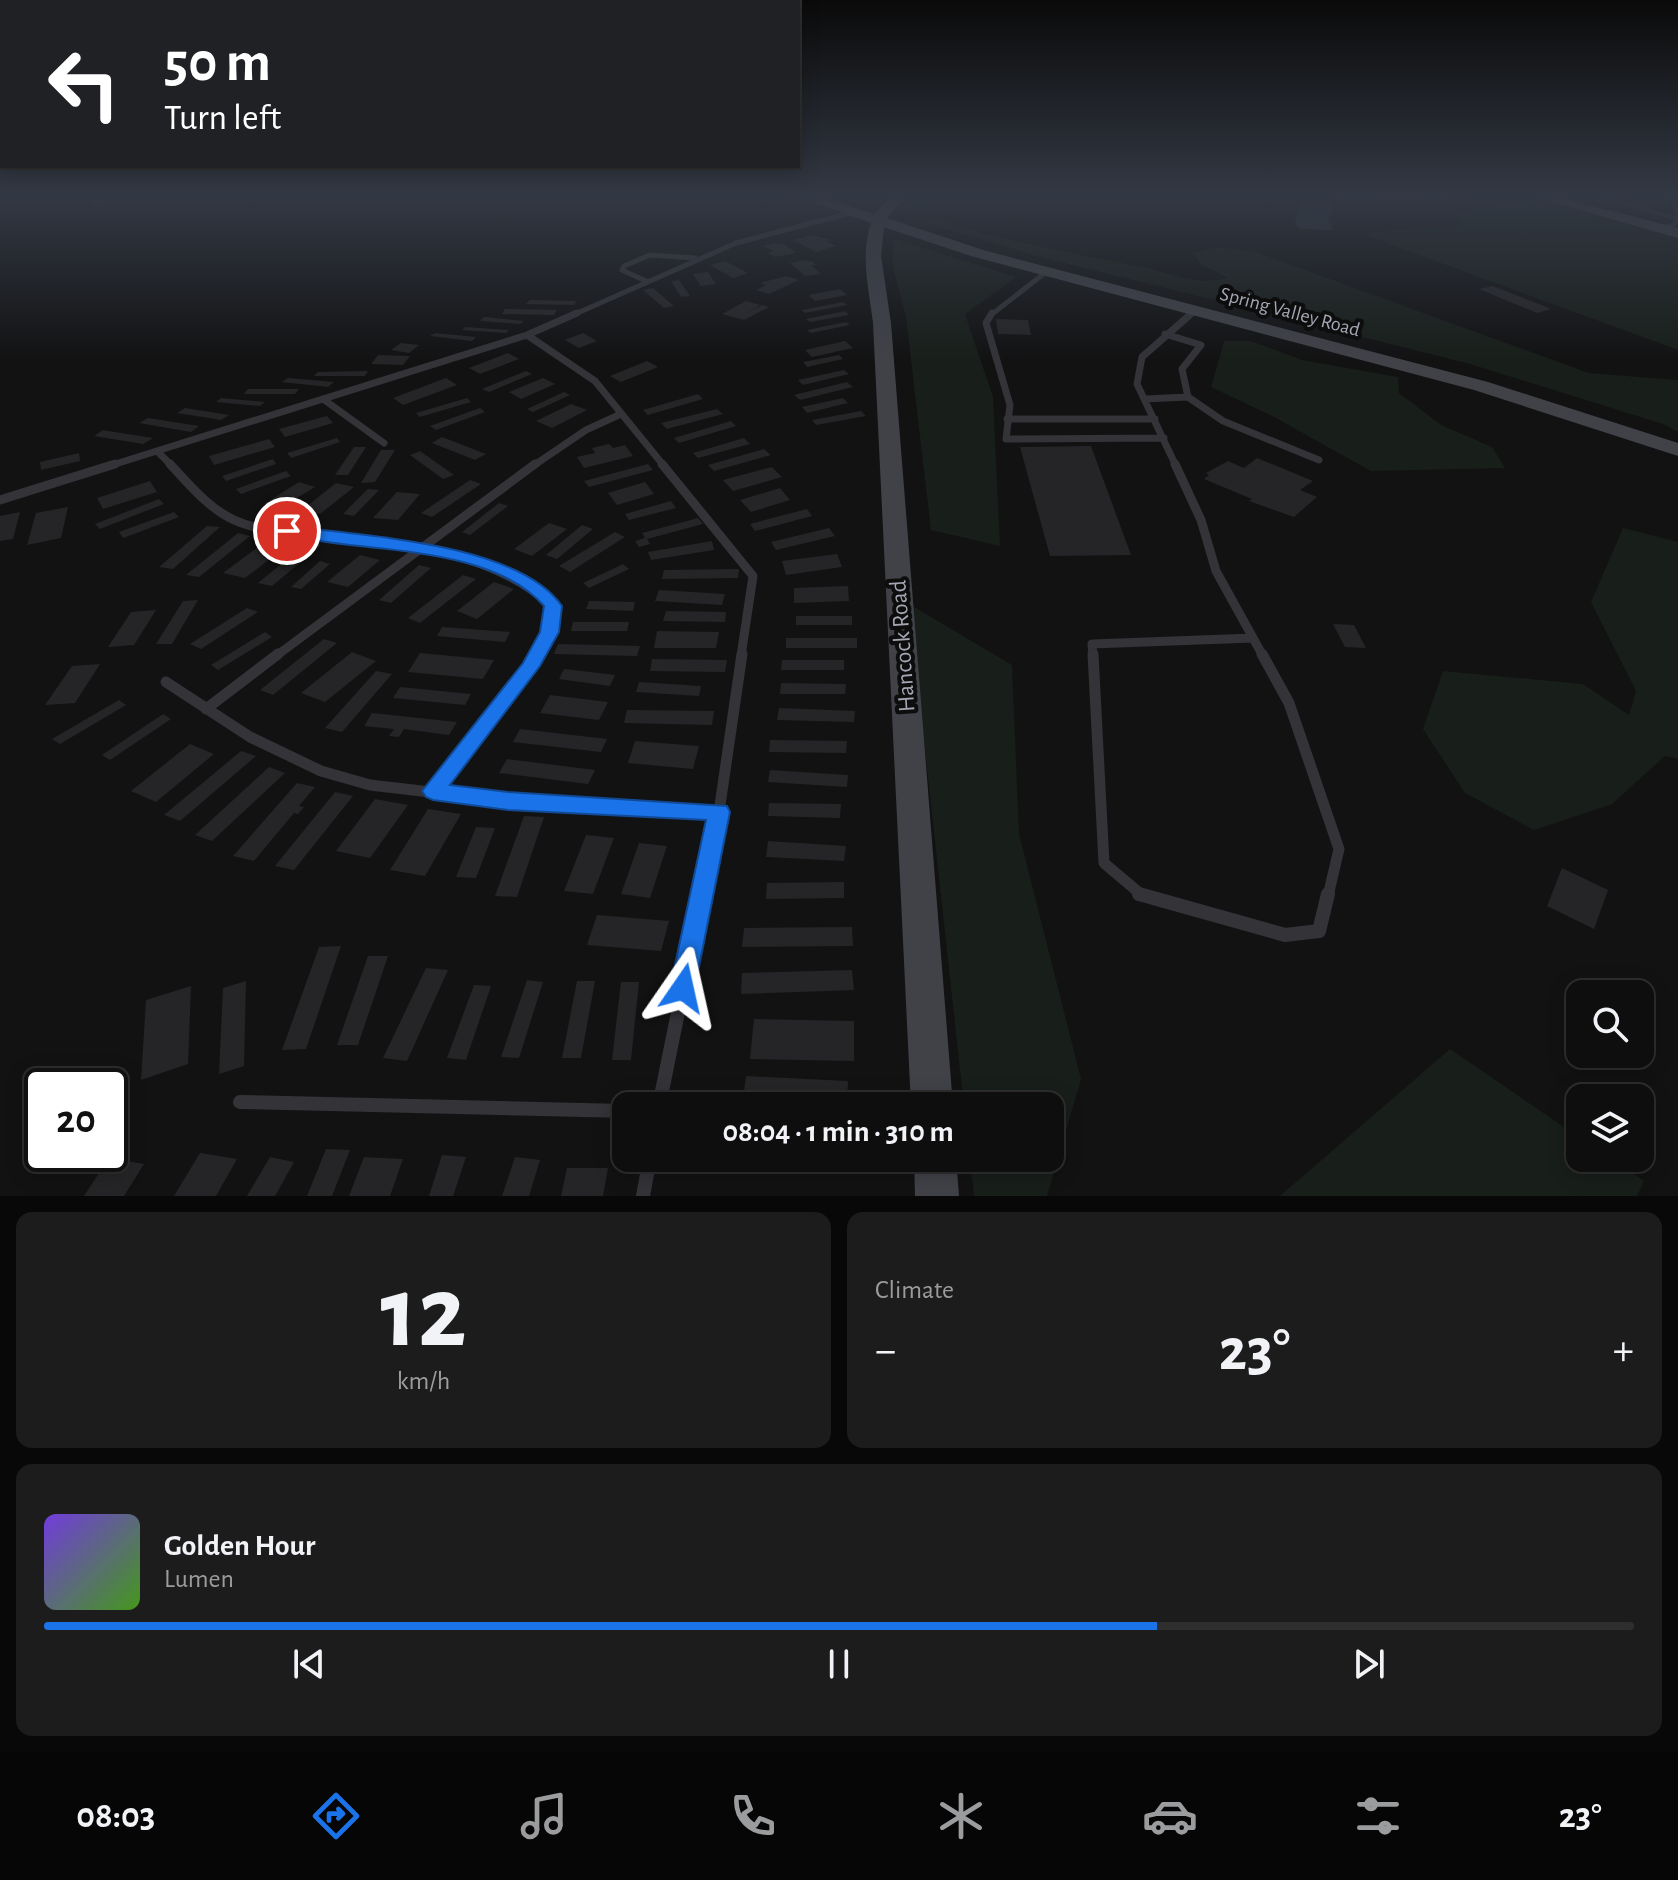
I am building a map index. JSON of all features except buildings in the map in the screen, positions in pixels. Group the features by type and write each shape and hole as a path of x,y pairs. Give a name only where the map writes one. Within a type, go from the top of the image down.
{"street":[{"name":"Hancock Road","path":"877,250 875,263 882,323 931,1092"},
{"name":"Spring Valley Road","path":"984,250 1046,272 1481,386 1678,450"},
{"path":"936,1172 937,1196"}],"lane":[{"path":"0,500 527,335 719,250"},
{"path":"646,281 628,275 622,270 624,266 650,255 696,258"},
{"path":"1046,272 993,312 986,323 1010,405 1006,439 1164,438"},
{"path":"1195,310 1142,357 1137,384 1201,520 1216,571 1289,703 1339,849 1319,931 1285,935 1141,895 1104,863 1092,644 1253,638"},
{"path":"1165,334 1201,345 1182,369 1188,397"},
{"path":"527,335 595,381 753,576 719,812 662,1092"},
{"path":"1145,399 1188,397 1223,421 1319,460"},
{"path":"323,399 384,443"},
{"path":"206,709 418,548 558,449 621,414"},
{"path":"1007,419 1155,419"},
{"path":"158,452 182,474 205,503 244,525 418,548 483,563 513,574 538,588 553,606 549,632 530,666 433,791"},
{"path":"166,682 250,737 321,771 370,785 508,801 719,812"},
{"path":"240,1102 612,1111"},
{"path":"643,1196 647,1172"}],"shaded area":[{"path":"893,250 929,250 1016,277 965,314 993,397 1000,546 931,530 906,317 892,264"},
{"path":"1017,250 1059,250 1193,280 1215,280 1228,278 1200,264 1193,253 1205,250 1253,251 1589,373 1678,380 1678,432 1663,424 1470,364"},
{"path":"1405,250 1678,250 1678,350"},
{"path":"1224,341 1251,341 1302,360 1398,377 1399,393 1441,425 1492,447 1505,468 1371,471 1276,418 1211,387"},
{"path":"1623,528 1678,542 1678,759 1665,756 1612,804 1534,830 1465,793 1423,729 1443,671 1583,684 1629,715 1636,691 1591,602"},
{"path":"909,604 1012,665 1019,834 1081,1079 1064,1138 1064,1092 962,1092"},
{"path":"1450,1049 1566,1128 1566,1172 1631,1172 1644,1181 1637,1196 1280,1196"},
{"path":"971,1172 1054,1172 1047,1196 974,1196"}],"route":[{"path":"287,531 435,551 483,563 513,574 538,588 553,606 549,632 530,666 433,791 508,801 719,812 683,988"}]}
